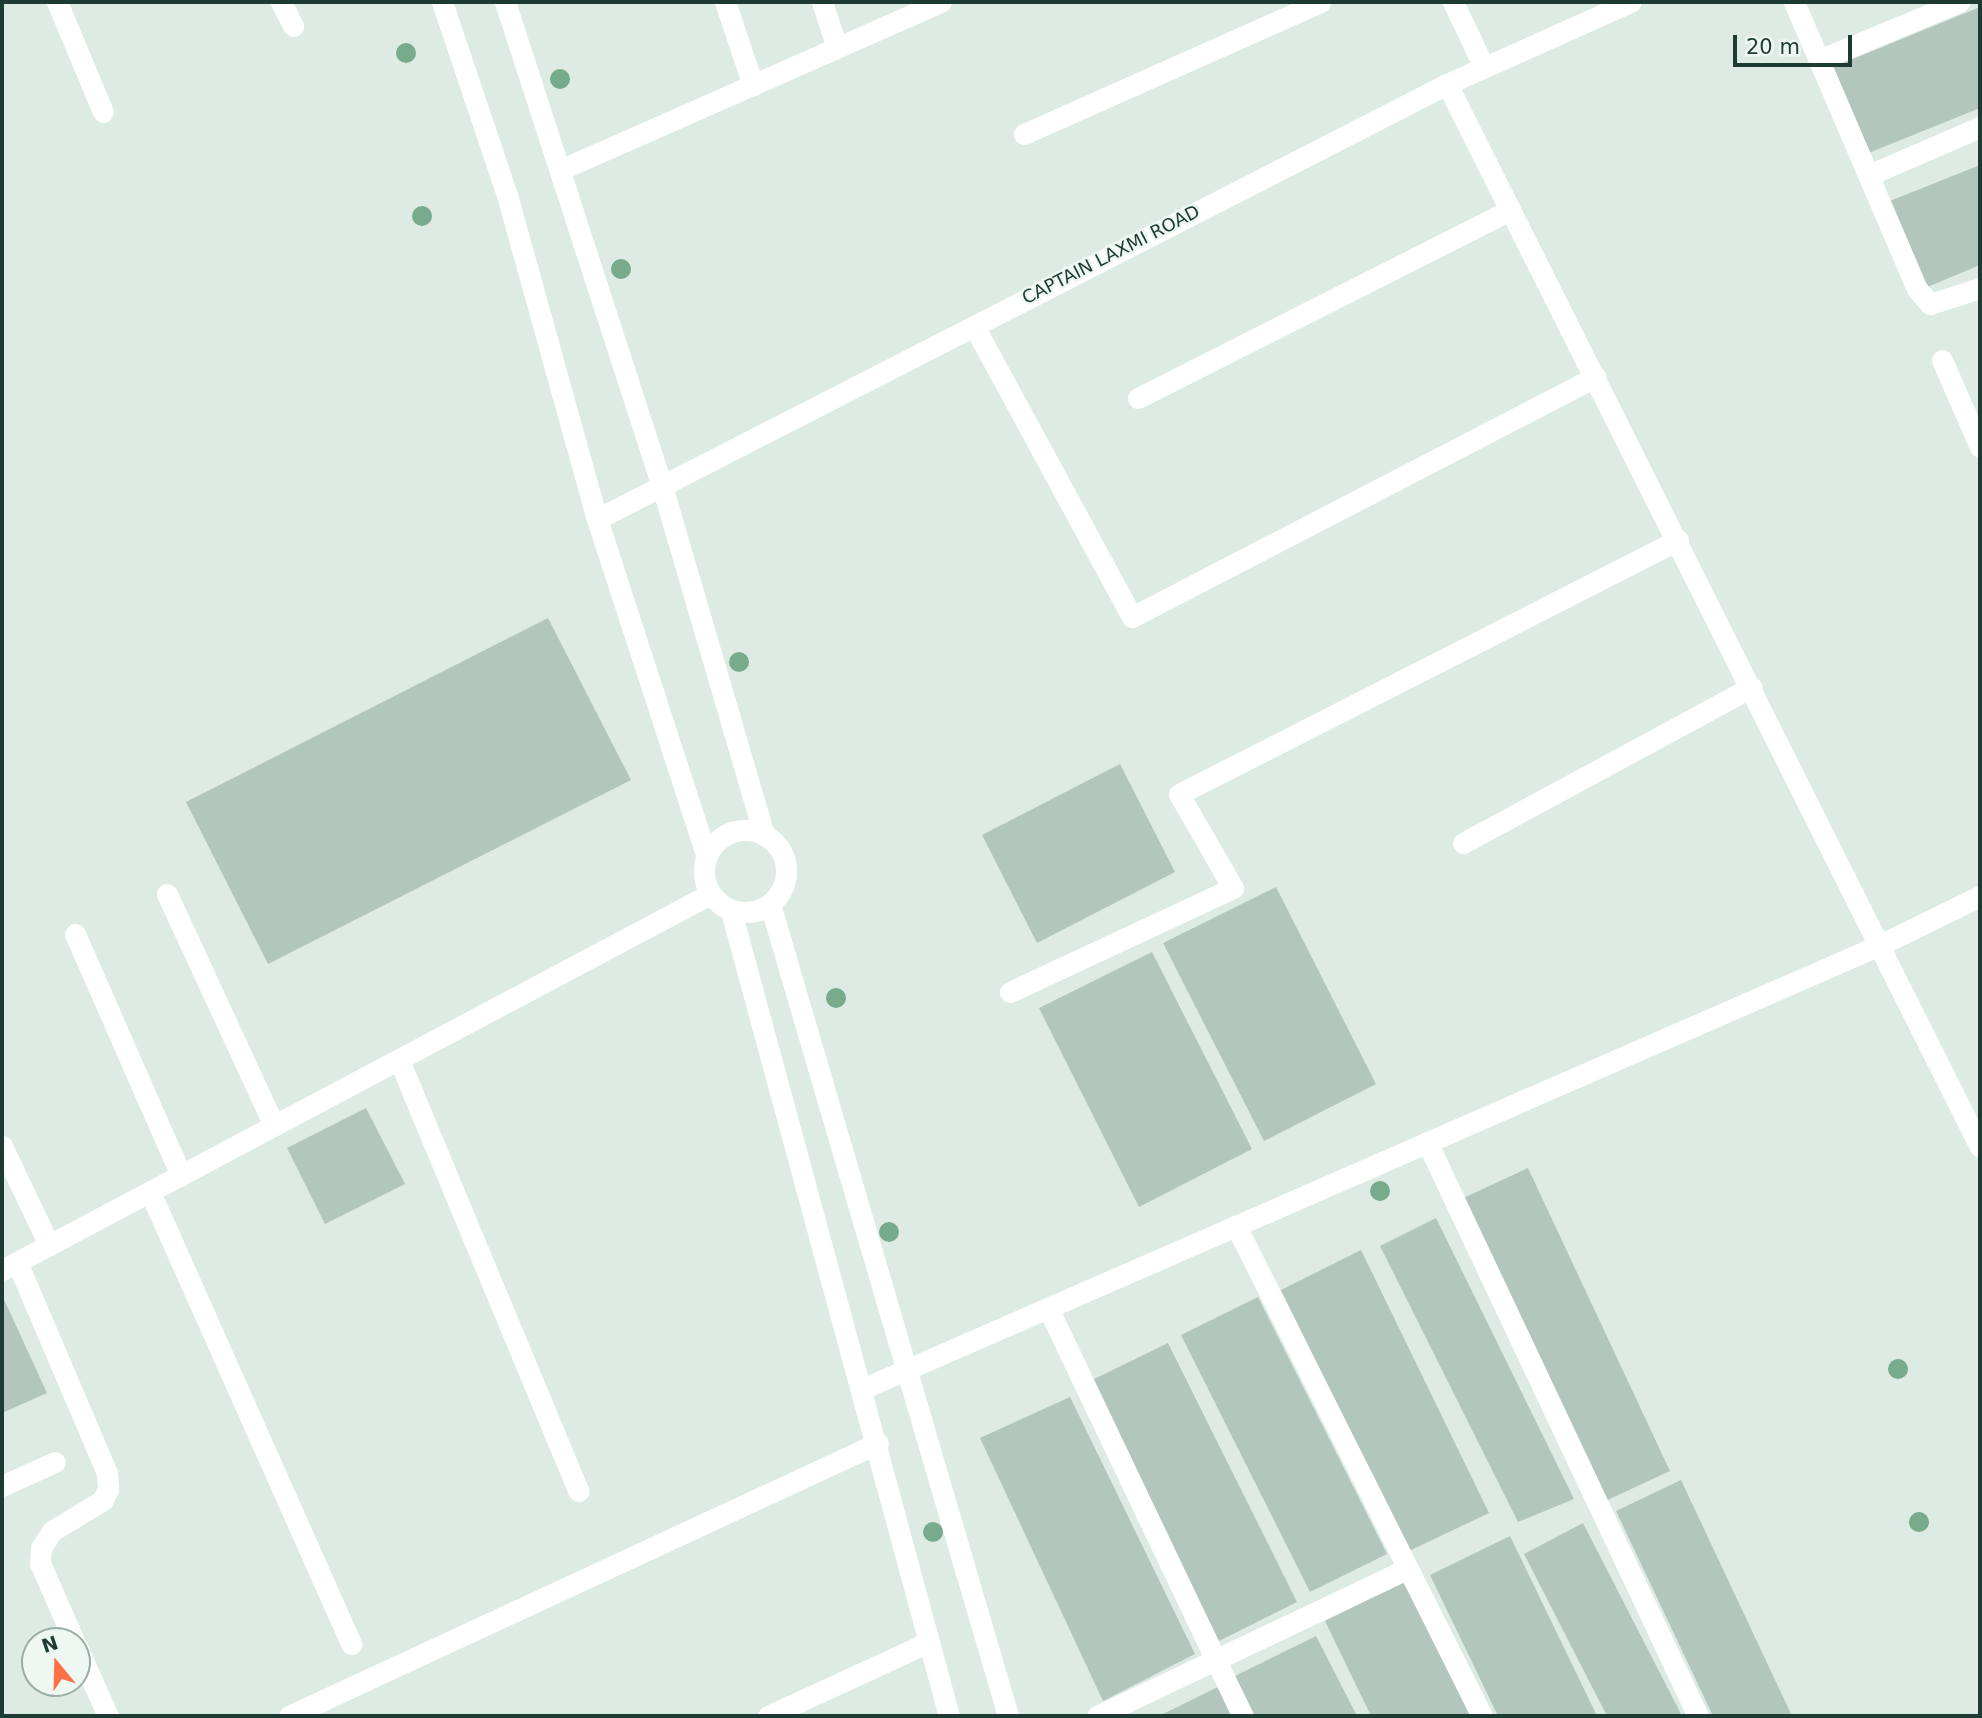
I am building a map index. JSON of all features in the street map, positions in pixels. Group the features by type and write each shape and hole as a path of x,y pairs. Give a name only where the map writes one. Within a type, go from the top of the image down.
{"street":[{"path":"57,2 103,111"},
{"path":"281,2 293,26"},
{"path":"442,2 507,195 597,519 706,855 703,869 710,894 731,911 745,913 770,904 785,881 786,868 775,843 764,835 738,831 725,835 706,855"},
{"path":"505,2 562,169 662,486 764,835"},
{"path":"724,2 753,85"},
{"path":"821,2 837,48"},
{"path":"562,169 941,2"},
{"path":"1024,134 1320,2"},
{"path":"1453,2 1485,67"},
{"name":"CAPTAIN LAXMI ROAD","path":"597,519 1447,84 1630,2"},
{"path":"1794,2 1917,289 1930,304 1980,288"},
{"path":"1819,60 1959,2"},
{"path":"1447,84 1882,944 1980,1147"},
{"path":"1869,175 1980,127"},
{"path":"1138,398 1510,210"},
{"path":"974,326 1132,617 1595,377"},
{"path":"1942,360 1980,447"},
{"path":"1010,992 1233,888 1180,794 1678,540"},
{"path":"1463,843 1752,687"},
{"path":"167,894 274,1126"},
{"path":"68,1627 40,1563 41,1548 52,1531 103,1500 108,1489 107,1473 9,1266 710,894"},
{"path":"862,1389 1882,944 1980,896"},
{"path":"770,904 910,1369 1008,1716"},
{"path":"731,911 878,1443 949,1716"},
{"path":"75,934 181,1176"},
{"path":"399,1060 578,1492"},
{"path":"1427,1143 1698,1716"},
{"path":"2,1146 49,1245"},
{"path":"150,1192 351,1644"},
{"path":"1236,1226 1482,1716"},
{"path":"1048,1308 1243,1716"},
{"path":"289,1716 878,1443"},
{"path":"2,1486 55,1462"},
{"path":"1097,1716 1408,1569"},
{"path":"768,1716 929,1642"},
{"path":"91,1678 108,1716"}],"building":[{"path":"1980,7 1980,108 1866,154 1831,68"},
{"path":"1980,165 1980,265 1925,288 1890,201"},
{"path":"548,618 631,780 268,964 186,802"},
{"path":"1120,764 1175,872 1037,943 982,835"},
{"path":"1276,887 1376,1084 1264,1141 1163,943"},
{"path":"1152,952 1252,1149 1139,1207 1039,1008"},
{"path":"366,1108 405,1184 325,1224 287,1148"},
{"path":"1528,1168 1670,1471 1601,1503 1459,1200"},
{"path":"1436,1218 1574,1499 1518,1522 1380,1246"},
{"path":"1361,1250 1489,1513 1409,1551 1281,1290"},
{"path":"2,1295 47,1393 2,1413"},
{"path":"1258,1297 1387,1554 1310,1592 1181,1335"},
{"path":"1168,1343 1297,1602 1219,1641 1090,1381"},
{"path":"1070,1397 1195,1654 1103,1701 980,1438"},
{"path":"1681,1480 1792,1716 1713,1716 1616,1511"},
{"path":"1583,1523 1682,1716 1607,1716 1524,1554"},
{"path":"1510,1536 1597,1716 1498,1716 1430,1575"},
{"path":"1404,1582 1470,1716 1371,1716 1325,1621"},
{"path":"1316,1636 1357,1716 1255,1716 1235,1676"},
{"path":"1220,1686 1235,1716 1159,1716"}]}
